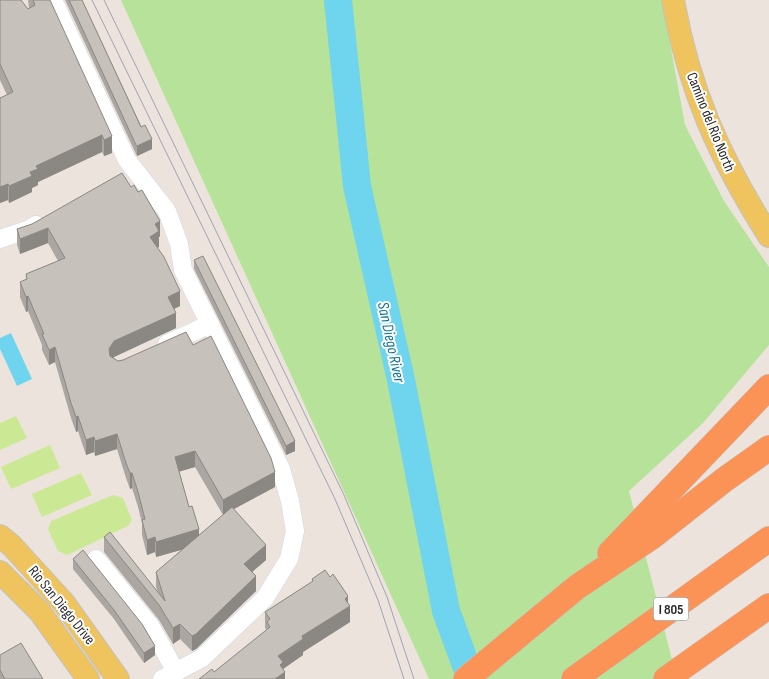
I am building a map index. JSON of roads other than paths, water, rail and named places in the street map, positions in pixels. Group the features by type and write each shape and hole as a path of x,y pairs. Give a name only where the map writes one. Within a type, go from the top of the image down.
{"highway":[{"path":"577,587 769,387"},
{"path":"466,679 577,587 654,536 724,480 769,448"},
{"name":"I 805","path":"574,679 769,539"},
{"path":"666,679 769,606"}],"main road":[{"name":"Camino del Rio North","path":"673,0 684,54 706,120 719,150 741,191 769,236"},
{"name":"Rio San Diego Drive","path":"0,536 12,546 64,603 118,679"},
{"name":"Rio San Diego Drive","path":"0,572 40,612 88,679"}],"lane":[{"path":"52,0 127,160 167,211 179,244 183,270 281,469 290,501 295,531 289,558 265,598 202,658 169,675 151,627 96,559"},
{"path":"118,179 134,169"},
{"path":"0,239 27,230 52,216"},
{"path":"152,351 210,324"}],"water":[{"path":"11,333 32,379 17,386 0,349 0,338"}],"waterway":[{"name":"San Diego River","path":"338,0 357,186 401,380 446,611 471,679"}],"tram line":[{"path":"92,0 335,499 378,600 404,679"},
{"path":"104,0 344,495 387,597 414,679"}]}
